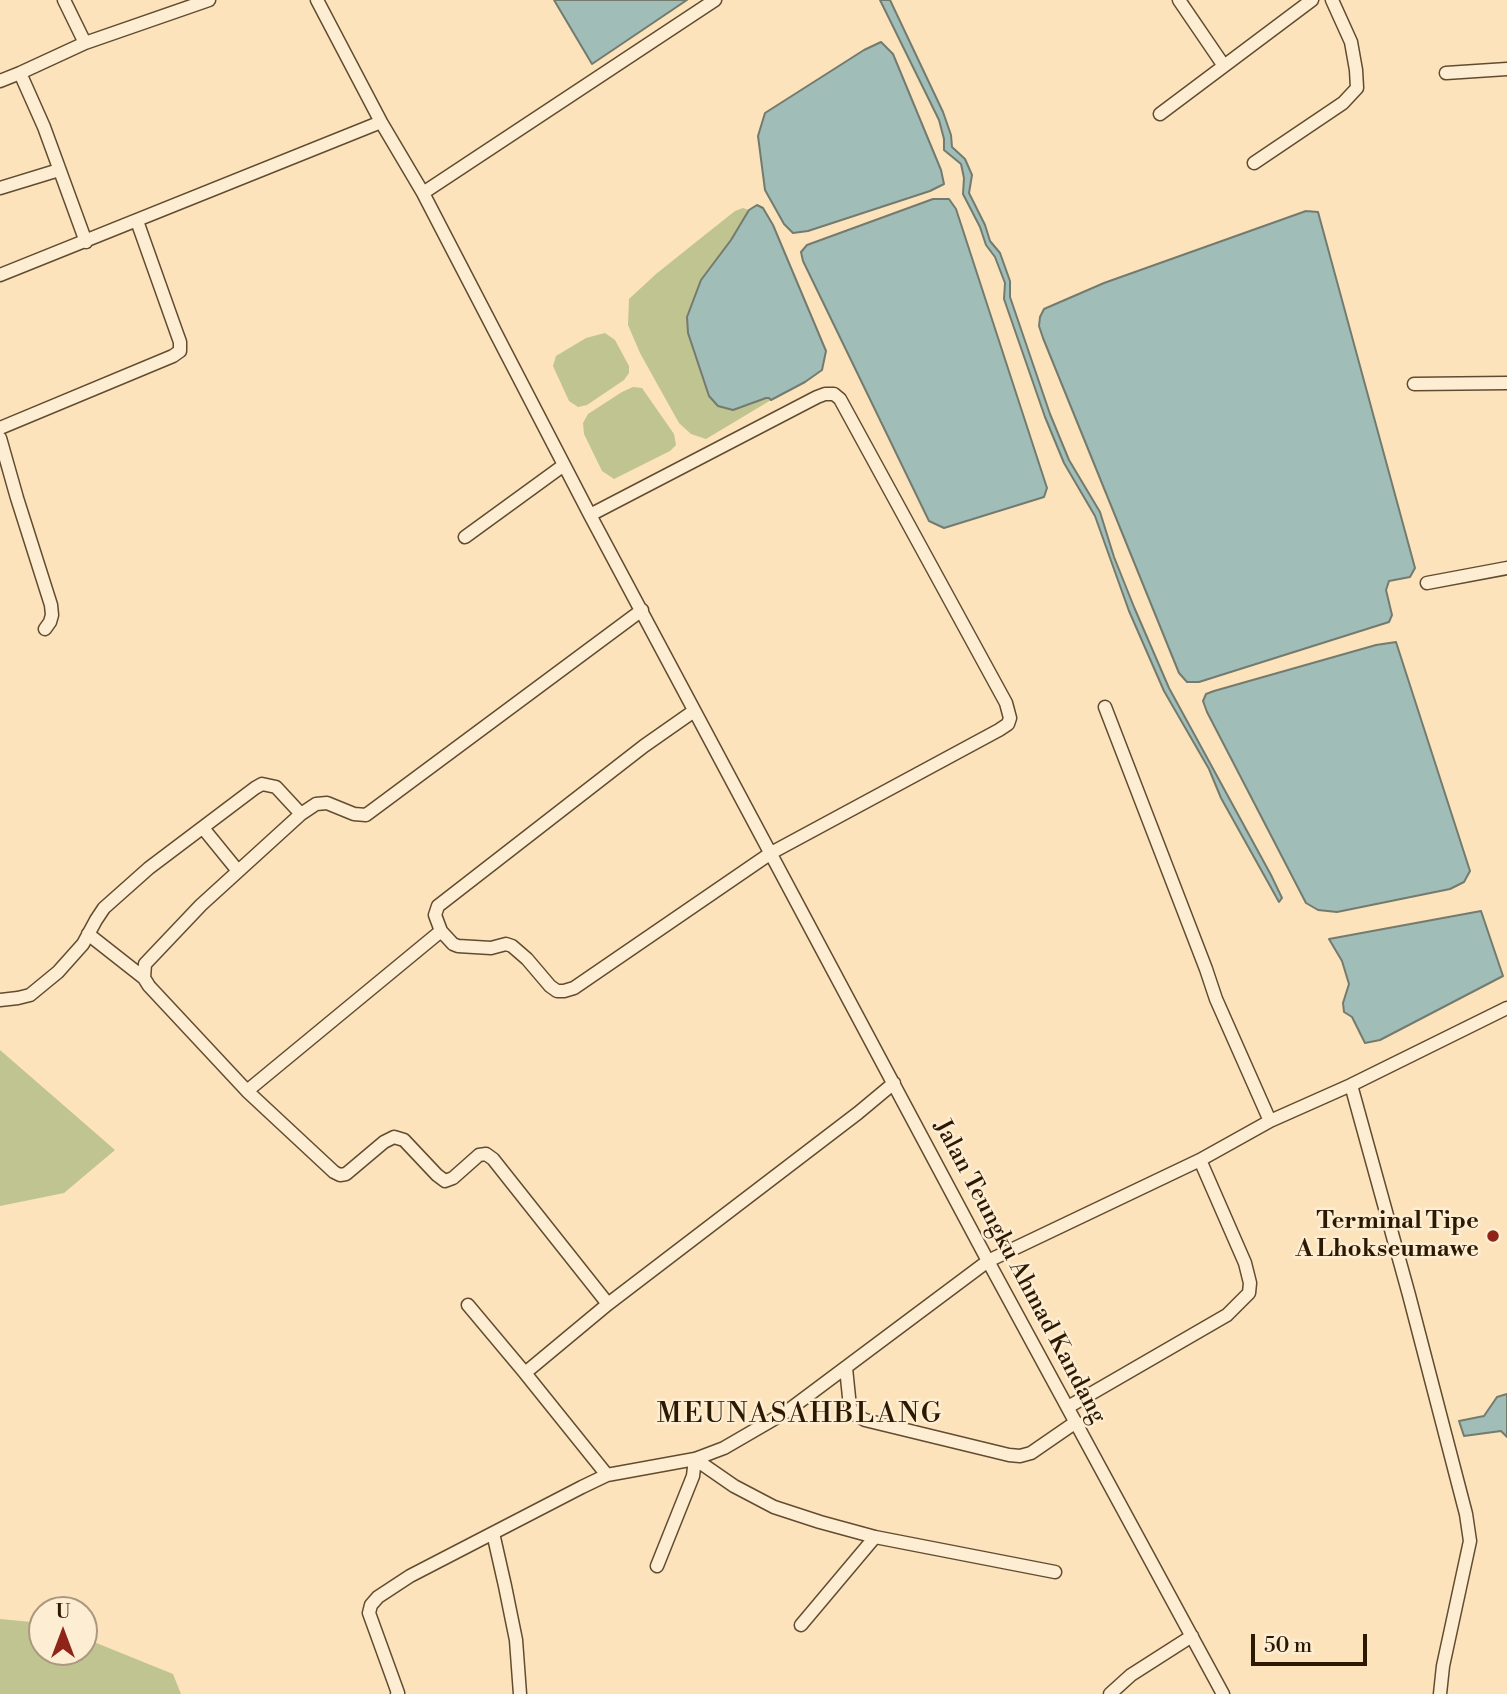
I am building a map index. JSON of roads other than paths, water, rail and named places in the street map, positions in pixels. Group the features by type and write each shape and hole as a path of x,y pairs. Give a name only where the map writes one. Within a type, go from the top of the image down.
{"street":[{"path":"64,0 85,43"},
{"path":"0,81 85,43 186,4 209,0"},
{"name":"Jalan Teungku Ahmad Kandang","path":"317,0 423,193 564,466 988,1261 1223,1694"},
{"path":"423,193 715,0"},
{"path":"1179,0 1224,66"},
{"path":"1160,114 1312,0"},
{"path":"1254,163 1343,103 1357,88 1351,43 1332,0"},
{"path":"1446,73 1507,69"},
{"path":"20,72 44,127 86,242"},
{"path":"0,275 382,122"},
{"path":"0,188 59,170"},
{"path":"0,428 180,351 180,342 137,221"},
{"path":"1414,384 1507,383"},
{"path":"590,515 817,397 834,394 840,399 1006,703 1010,718 1008,724 776,862 574,988 556,991 512,946 458,946 441,931 435,915 438,906 644,746 694,711"},
{"path":"0,438 51,605 52,615 45,629"},
{"path":"465,537 564,466"},
{"path":"1427,583 1507,568"},
{"path":"145,978 145,964 201,905 301,814 316,804 327,803 354,814 366,815 642,610"},
{"path":"1105,708 1216,999 1270,1121"},
{"path":"0,1000 30,995 58,972 83,944 104,908 149,868 262,784 276,787 301,814"},
{"path":"203,828 238,871"},
{"path":"247,1091 441,931"},
{"path":"88,934 145,978 149,986 247,1091 334,1172 346,1174 384,1142 394,1138 404,1140 445,1181 453,1178 479,1155 486,1154 493,1159 608,1304"},
{"path":"398,1694 369,1614 371,1605 378,1597 410,1576 607,1475 695,1459 724,1448 776,1418 988,1261 1200,1160 1270,1121 1351,1085 1507,1008"},
{"path":"524,1373 608,1304 894,1083"},
{"path":"1351,1085 1466,1514 1469,1541 1443,1666 1440,1694"},
{"path":"1068,1407 1227,1315 1249,1293 1250,1283 1245,1264 1200,1160"},
{"path":"468,1305 607,1475"},
{"path":"846,1368 850,1407 854,1414 865,1420 1009,1455 1031,1453 1076,1422"},
{"path":"695,1459 734,1486 774,1507 820,1522 875,1537 1055,1572"},
{"path":"657,1566 694,1476 695,1459"},
{"path":"493,1533 516,1640 520,1694"},
{"path":"801,1625 875,1537"},
{"path":"1110,1694 1131,1675 1192,1636"}],"water":[{"path":"554,0 687,0 592,64"},
{"path":"880,0 890,0 943,112 952,147 965,159 972,175 969,193 990,241 1000,253 1010,281 1010,297 1050,414 1069,460 1100,512 1114,557 1169,688 1271,875 1282,898 1279,902 1221,798 1209,769 1164,691 1129,611 1095,516 1064,463 1045,417 1004,299 1005,283 963,194 961,164 944,150 939,120"},
{"path":"881,42 893,54 941,170 944,184 808,231 793,233 784,224 765,190 758,136 765,113"},
{"path":"933,199 949,199 956,209 1047,488 1044,497 944,528 929,521 801,252 807,245"},
{"path":"757,205 763,208 773,225 826,351 822,370 805,382 771,400 766,398 733,410 718,406 709,396 688,333 687,317 701,280 731,240 749,210"},
{"path":"1306,211 1318,212 1415,568 1410,577 1389,581 1386,590 1392,615 1389,622 1199,682 1187,682 1179,673 1043,338 1039,326 1040,317 1044,309 1104,283"},
{"path":"1396,642 1470,871 1464,882 1450,889 1337,912 1318,910 1306,903 1203,701 1206,694 1214,691 1376,645"},
{"path":"1481,911 1503,976 1380,1040 1365,1043 1352,1017 1344,1012 1343,1003 1349,984 1342,961 1329,939"},
{"path":"1507,1394 1507,1437 1501,1431 1464,1436 1459,1421 1484,1416 1497,1397"}],"place":[{"name":"Terminal Tipe A Lhokseumawe","path":"1493,1236"}],"district":[{"name":"MEUNASAHBLANG","path":"800,1415"}]}
